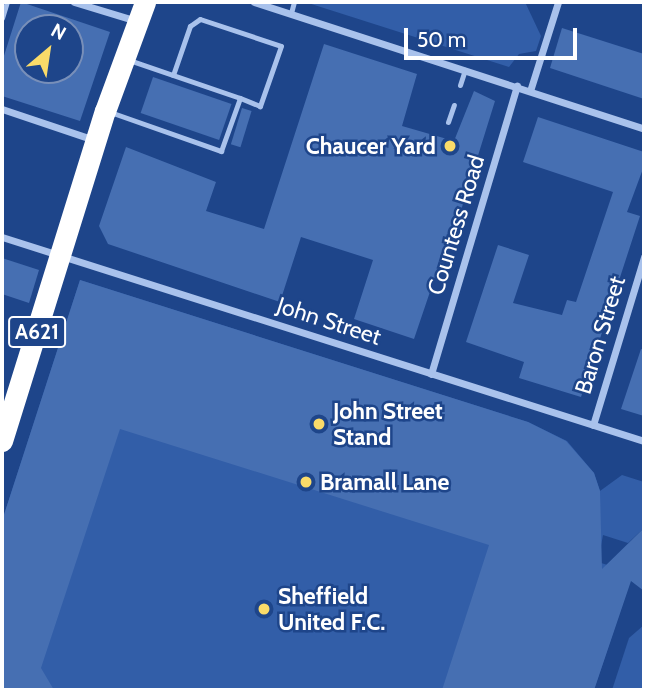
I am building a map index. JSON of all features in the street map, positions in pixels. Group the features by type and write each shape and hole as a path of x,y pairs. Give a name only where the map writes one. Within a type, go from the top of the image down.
{"highway":[{"name":"A621","path":"2,441 62,256 95,140 122,58 141,11"}],"street":[{"path":"74,2 141,11"},
{"path":"254,2 644,129"},
{"path":"530,91 558,2"},
{"name":"Countess Road","path":"431,374 517,86"},
{"path":"2,109 95,140"},
{"name":"John Street","path":"2,237 644,441"},
{"name":"Baron Street","path":"593,425 644,257"}],"lane":[{"path":"2,18 7,2"},
{"path":"291,13 294,2"},
{"path":"122,58 260,106 281,46 200,19 191,26 173,75"},
{"path":"460,85 465,70"},
{"path":"105,111 221,151 240,98"},
{"path":"448,121 454,105"}],"shaded area":[{"path":"305,2 525,2 541,36 536,51 519,54 509,67"},
{"name":"Bramall Lane","path":"80,280 528,422 567,441 594,473 600,491 622,475 644,482 644,528 628,543 603,535 598,562 633,573 594,690 2,690 2,521"},
{"path":"644,625 644,690 612,690 629,638"}],"building":[{"path":"21,2 57,14 17,14"},
{"path":"84,23 110,32 80,121 2,96 2,62 14,24 14,84 84,84"},
{"path":"562,28 644,54 644,99 550,68"},
{"path":"324,44 417,74 402,126 454,141 474,91 495,101 439,281 434,280 414,339 354,319 373,260 301,237 280,302 108,244 99,226 126,147 216,182 206,211 264,229"},
{"path":"153,77 231,104 219,140 141,113"},
{"path":"242,108 252,111 240,147 231,144"},
{"path":"538,117 644,152 644,166 627,212 640,216 581,397 519,378 524,362 466,342 498,245 529,255 513,303 562,315 567,300 576,302 613,192 523,162"},
{"path":"2,258 39,270 29,303 2,294"},
{"path":"80,280 528,422 566,441 594,473 600,491 602,569 644,528 644,591 631,581 594,690 442,690 489,545 120,429 41,668 54,690 2,690 2,521"},
{"path":"641,349 644,350 644,416 621,409"}],"place":[{"name":"Chaucer Yard","path":"450,146"},
{"name":"John Street Stand","path":"319,424"},
{"name":"Bramall Lane","path":"306,482"},
{"name":"Sheffield United F.C.","path":"264,609"}]}
